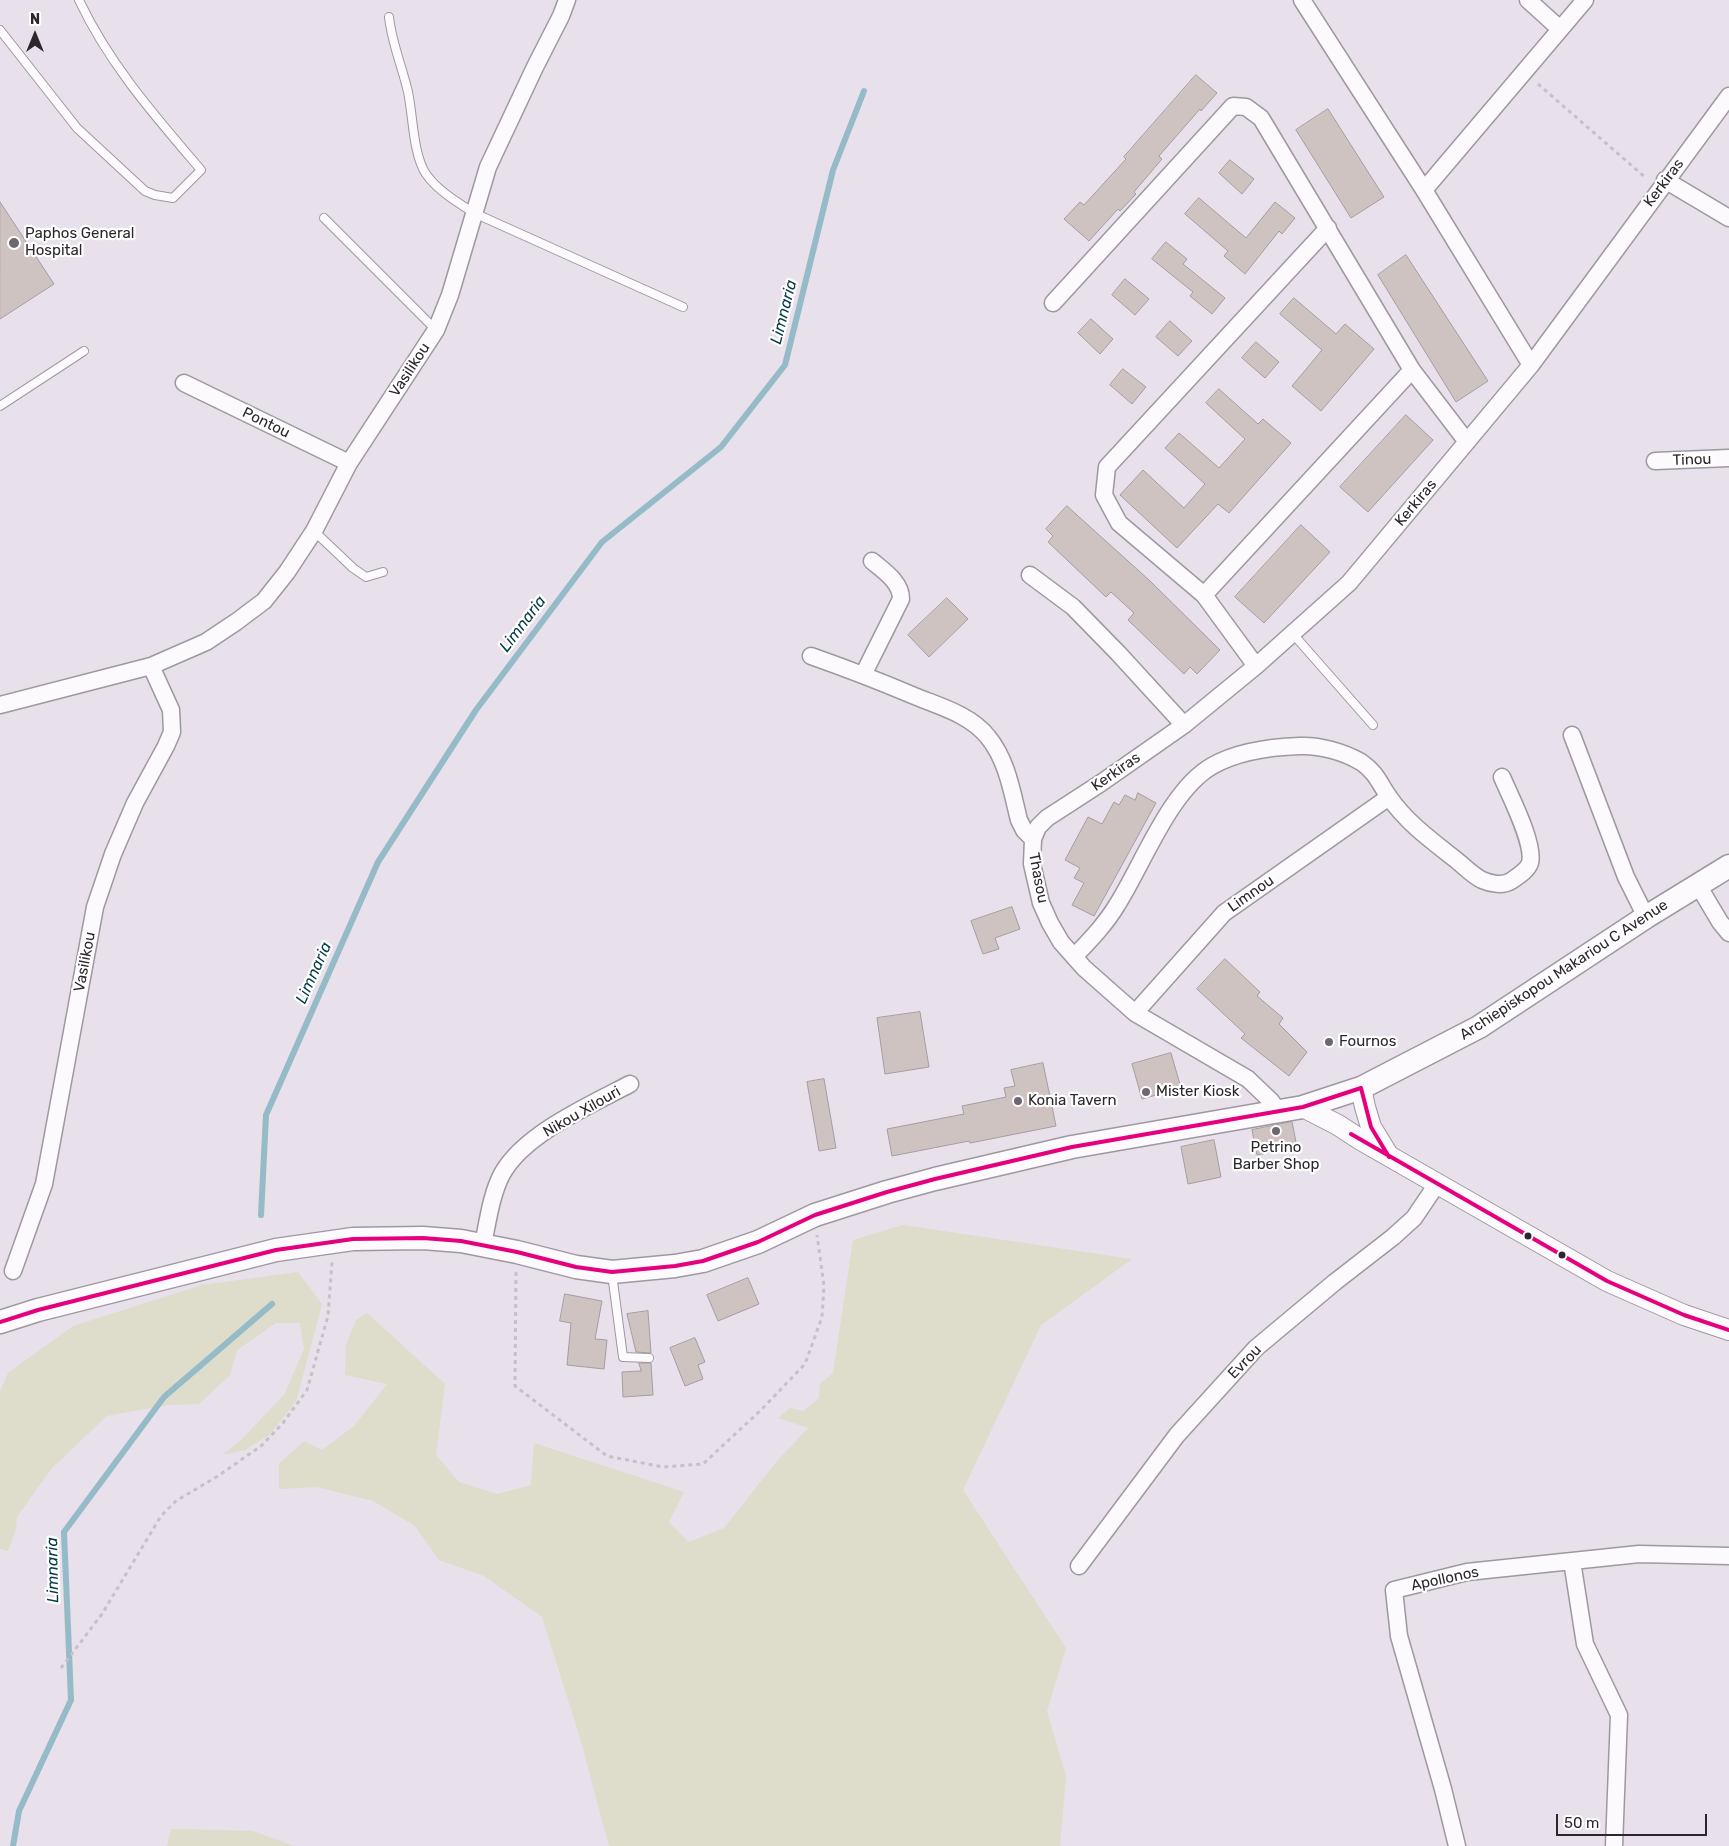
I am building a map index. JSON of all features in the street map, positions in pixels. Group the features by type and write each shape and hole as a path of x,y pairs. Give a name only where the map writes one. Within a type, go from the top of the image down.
{"main road":[{"name":"Archiepiskopou Makariou C Avenue","path":"0,1322 38,1310 267,1252 334,1242 388,1238 423,1238 482,1244 576,1267 612,1272 675,1266 703,1261 758,1242 815,1215 886,1192 1072,1147 1303,1107 1361,1088 1479,1027 1646,917 1729,866"}],"street":[{"name":"Vasilikou","path":"0,705 151,666 206,642 264,601 287,572 314,531 349,463 436,330 450,295 488,167 535,67 558,24 567,0"},
{"path":"1302,0 1424,190 1530,365"},
{"path":"1528,0 1560,29"},
{"path":"1424,190 1585,0"},
{"name":"Kerkiras","path":"1033,840 1038,827 1047,818 1184,725 1256,666 1349,582 1530,365 1729,96"},
{"path":"1053,303 1234,106 1246,107 1262,118 1412,370 1467,442"},
{"path":"1662,185 1729,218"},
{"path":"1256,666 1204,595 1119,523 1104,495 1107,467 1328,228"},
{"path":"1204,595 1412,370"},
{"name":"Pontou","path":"184,383 349,463"},
{"name":"Tinou","path":"1655,461 1729,458"},
{"path":"863,674 901,599 901,593 896,582 872,561"},
{"path":"1030,576 1073,607 1184,725"},
{"name":"Thasou","path":"812,656 863,674 974,723 988,737 999,754 1019,820 1024,830 1033,840 1032,864 1041,903 1050,923 1074,957 1093,978 1135,1014 1248,1079 1271,1101 1279,1112"},
{"name":"Vasilikou","path":"13,1271 44,1184 95,907 135,803 172,732 171,710 151,666"},
{"path":"1572,735 1626,877 1646,917"},
{"path":"1074,957 1102,928 1118,904 1145,852 1172,807 1197,776 1212,766 1243,753 1284,747 1316,747 1338,752 1360,762 1379,779 1389,798 1420,831 1472,873 1483,880 1498,884 1508,882 1527,868 1531,856 1525,830 1502,777"},
{"name":"Limnou","path":"1135,1014 1224,913 1389,798"},
{"path":"1698,886 1729,933"},
{"name":"Nikou Xilouri","path":"482,1244 494,1196 502,1174 515,1157 531,1142 558,1123 630,1084"},
{"path":"1361,1088 1364,1108 1372,1127 1389,1156"},
{"path":"1303,1107 1338,1125 1607,1281 1684,1315 1729,1330"},
{"name":"Evrou","path":"1079,1566 1177,1435 1256,1348 1335,1282 1393,1238 1414,1218 1437,1184"},
{"name":"Apollonos","path":"1457,1846 1443,1789 1399,1636 1394,1590 1467,1572 1639,1554 1729,1556"},
{"path":"1572,1561 1585,1644 1619,1715 1614,1846"}],"lane":[{"path":"0,30 77,128 145,190 155,195 173,198 201,170 150,110 114,63 89,22 79,0"},
{"path":"389,17 391,36 408,91 416,146 426,174 444,193 474,213 683,307"},
{"path":"324,218 436,330"},
{"path":"0,406 84,351"},
{"path":"314,531 353,568 366,577 383,572"},
{"path":"1292,634 1373,725"},
{"path":"612,1272 623,1357 649,1358"}],"path":[{"path":"1524,72 1662,185"},
{"path":"517,1252 515,1386 607,1456 663,1467 703,1464 761,1410 804,1364 822,1317 824,1286 815,1215"},
{"path":"61,1668 102,1614 160,1516 176,1502 261,1446 283,1423 307,1390 328,1316 334,1242"}],"shaded area":[{"path":"903,1225 1132,1259 1041,1325 963,1490 1066,1648 1047,1711 1066,1776 1060,1846 609,1846 580,1738 542,1617 484,1576 439,1560 415,1526 373,1501 317,1487 279,1489 279,1464 304,1441 322,1450 354,1426 387,1384 345,1375 346,1345 356,1320 367,1313 445,1384 436,1455 459,1482 497,1494 531,1485 534,1443 684,1492 669,1522 689,1542 724,1528 777,1461 808,1428 778,1418 790,1408 803,1411 819,1398 820,1384 833,1373 853,1240"},
{"path":"298,1272 322,1304 296,1402 269,1435 245,1450 222,1455 239,1442 284,1395 304,1349 300,1323 276,1323 237,1350 230,1375 199,1404 168,1405 107,1416 52,1468 17,1517 16,1529 8,1551 0,1549 0,1392 8,1373 73,1326 202,1285"},
{"path":"171,1829 253,1831 294,1846 167,1846"}],"building":[{"path":"1196,75 1217,93 1201,111 1200,109 1159,156 1162,159 1134,192 1136,194 1120,211 1118,209 1089,241 1064,219 1080,202 1084,205 1126,159 1124,157"},
{"path":"1328,109 1384,197 1351,218 1296,130"},
{"path":"1230,160 1254,179 1242,194 1219,173"},
{"path":"1199,198 1246,238 1275,202 1295,218 1282,234 1279,231 1245,274 1224,256 1228,251 1185,214"},
{"name":"Paphos General Hospital","path":"0,202 54,284 0,319"},
{"path":"1166,242 1187,259 1183,264 1225,298 1212,314 1190,296 1193,292 1152,259"},
{"path":"1406,255 1488,381 1456,402 1378,275"},
{"path":"1125,279 1149,299 1135,315 1112,295"},
{"path":"1294,298 1336,334 1345,324 1374,349 1321,411 1292,386 1322,350 1280,314"},
{"path":"1091,319 1113,339 1100,354 1078,333"},
{"path":"1170,321 1192,341 1178,356 1156,337"},
{"path":"1256,342 1279,362 1265,378 1242,358"},
{"path":"1123,369 1146,387 1132,404 1110,385"},
{"path":"1219,389 1258,424 1263,419 1291,443 1229,513 1218,504 1177,548 1120,495 1143,470 1184,508 1205,484 1165,448 1179,433 1219,468 1245,439 1206,403"},
{"path":"1406,415 1433,440 1368,512 1340,487"},
{"path":"1067,506 1149,580 1220,650 1197,674 1190,667 1184,674 1128,620 1134,613 1111,592 1106,597 1048,542 1053,536 1046,529"},
{"path":"1301,525 1330,552 1264,623 1235,597"},
{"path":"947,598 968,619 929,657 908,635"},
{"path":"1138,793 1156,803 1094,916 1072,905 1084,883 1074,878 1080,868 1065,860 1088,817 1102,824 1114,802 1119,805 1125,795 1135,800"},
{"path":"1012,907 1020,929 995,938 999,949 983,954 971,921"},
{"path":"1225,959 1260,992 1257,996 1283,1018 1279,1024 1307,1052 1289,1076 1241,1038 1245,1034 1197,989"},
{"path":"920,1012 929,1067 885,1074 877,1018"},
{"path":"1171,1053 1181,1088 1142,1099 1132,1064"},
{"name":"Konia Tavern","path":"1043,1063 1056,1126 892,1156 887,1129 964,1114 962,1106 1006,1097 1004,1088 1015,1086 1011,1070"},
{"path":"824,1079 836,1148 819,1151 807,1082"},
{"path":"1292,1122 1297,1147 1257,1155 1252,1130"},
{"path":"1214,1140 1221,1177 1188,1184 1181,1147"},
{"path":"748,1278 759,1304 718,1321 707,1295"},
{"path":"565,1294 602,1301 595,1339 607,1340 604,1369 567,1365 571,1323 560,1321"},
{"path":"648,1311 651,1353 636,1352 627,1314"},
{"path":"695,1338 705,1362 698,1365 703,1379 685,1386 670,1348"},
{"path":"639,1363 651,1363 653,1395 623,1397 622,1372 641,1371"}],"waterway":[{"name":"Limnaria","path":"261,1215 266,1115 378,862 476,710 602,542 721,447 785,365 833,170 864,91"},
{"name":"Limnaria","path":"13,1846 19,1811 71,1700 64,1532 164,1397 272,1304"}],"transit line":[{"path":"0,1322 38,1310 276,1250 353,1239 423,1238 461,1241 517,1252 576,1267 612,1272 675,1266 703,1261 758,1242 815,1215 935,1179 1072,1147 1303,1107 1361,1088 1371,1127 1389,1157"},
{"path":"1351,1134 1607,1281 1684,1315 1729,1330"}],"place":[{"name":"Paphos General Hospital","path":"14,243"},
{"name":"Fournos","path":"1329,1042"},
{"name":"Mister Kiosk","path":"1146,1092"},
{"name":"Konia Tavern","path":"1018,1101"},
{"name":"Petrino Barber Shop","path":"1276,1131"}]}
